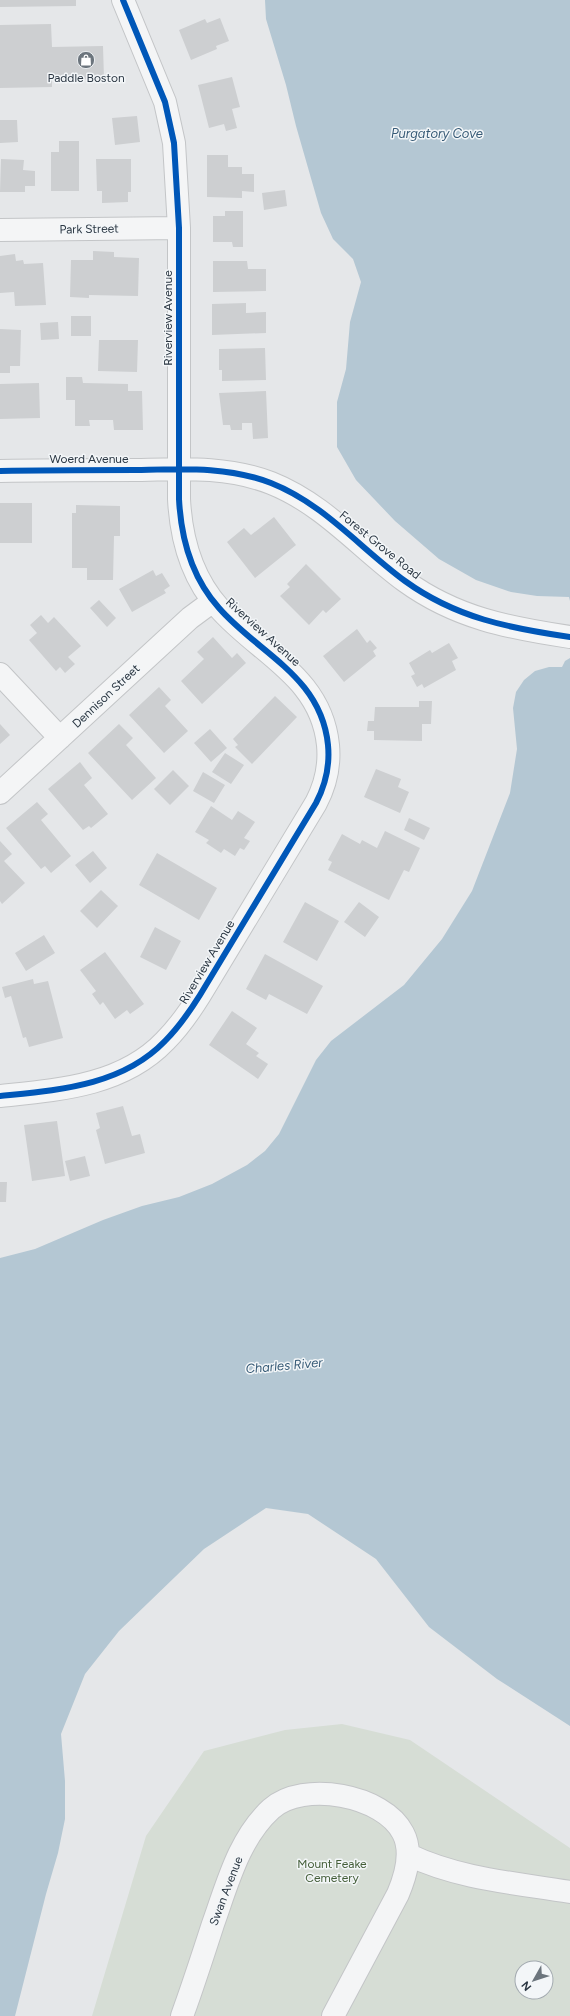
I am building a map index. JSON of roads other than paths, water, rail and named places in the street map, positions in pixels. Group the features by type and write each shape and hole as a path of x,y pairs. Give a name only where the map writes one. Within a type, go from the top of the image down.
{"street":[{"name":"Riverview Avenue","path":"0,1096 49,1091 101,1080 136,1064 165,1042 181,1023 200,995 321,793 327,774 328,753 325,728 316,704 293,674 230,620 213,601 195,570 186,547 180,512 178,228 176,160 169,115 124,0"},
{"name":"Park Street","path":"0,230 178,228"},
{"name":"Woerd Avenue","path":"0,471 179,469"},
{"name":"Forest Grove Road","path":"179,469 228,471 271,483 315,506 405,581 449,607 495,624 570,637"},
{"name":"Dennison Street","path":"0,793 190,618 213,601"},
{"path":"0,674 60,738"},
{"name":"Swan Avenue","path":"182,2016 230,1875 255,1829 271,1808 281,1801 307,1793 337,1795 364,1803 379,1810 398,1825 404,1834 408,1855 404,1881 398,1894 333,2016"},
{"path":"408,1855 425,1863 458,1873 570,1892"}],"water":[{"name":"Purgatory Cove","path":"265,0 570,0 570,601 569,597 537,596 511,592 476,580 439,559 395,521 356,480 337,447 337,402 346,369 350,322 361,282 353,259 333,239 321,213 286,85 266,19"},
{"name":"Charles River","path":"570,658 570,1726 497,1679 429,1627 376,1559 308,1514 266,1508 204,1549 119,1631 85,1674 61,1734 65,1781 65,1819 58,1853 15,2016 0,2016 0,1258 35,1249 103,1220 142,1206 179,1197 212,1184 247,1165 265,1151 279,1134 316,1060 331,1041 404,985 442,939 472,891 510,793 517,749 513,708 516,692 524,680 535,671 549,667 562,667 565,661"}],"place":[{"name":"Paddle Boston","path":"86,60"}],"park label":[{"name":"Mount Feake Cemetery","path":"332,1871"}]}
